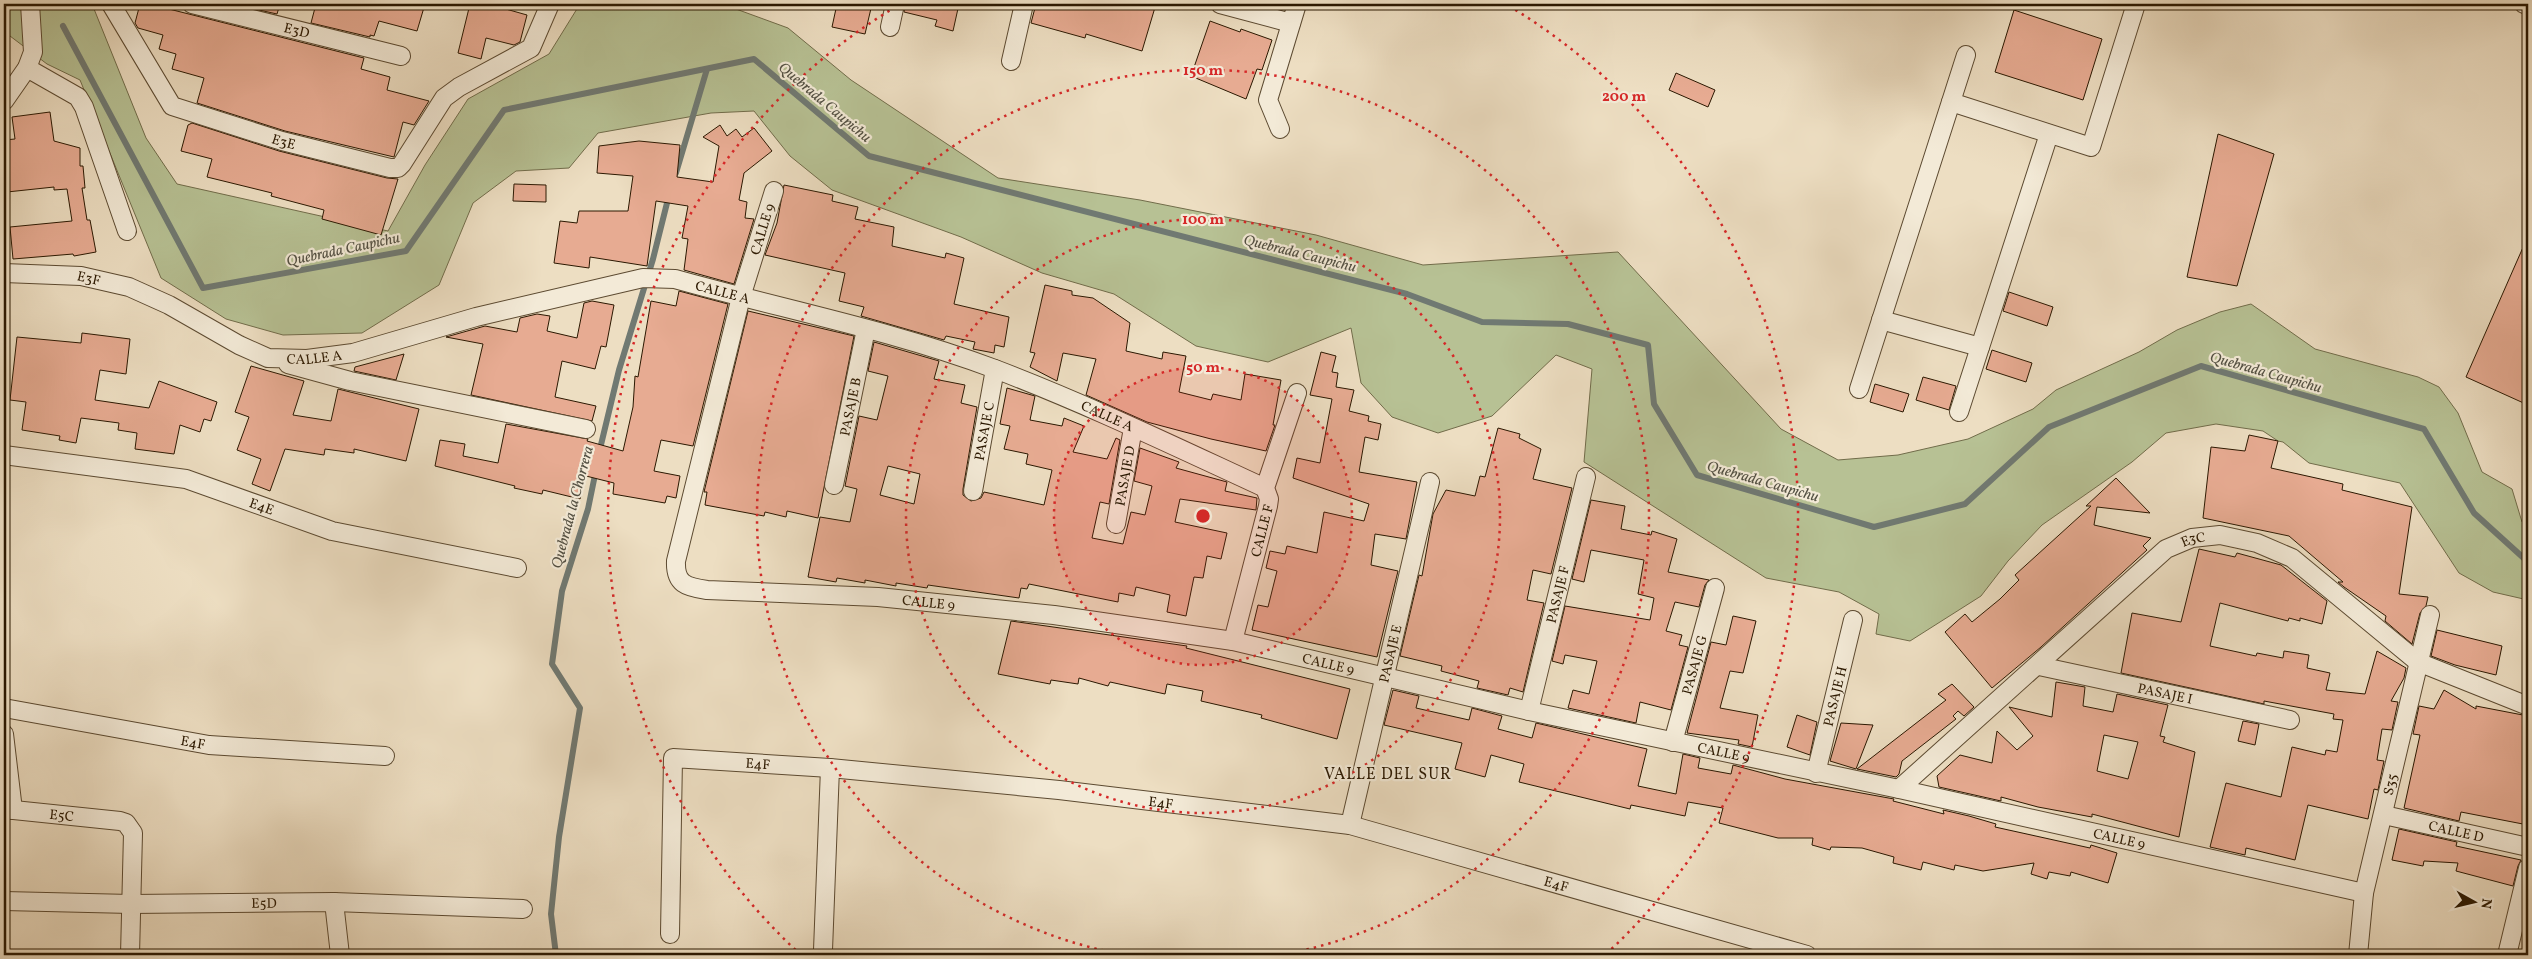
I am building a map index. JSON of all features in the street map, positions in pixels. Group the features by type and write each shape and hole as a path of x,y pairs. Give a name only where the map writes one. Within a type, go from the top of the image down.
{"street":[{"path":"5,100 27,68 34,52 30,4"},
{"name":"E3E","path":"111,4 172,106 282,141 390,168 398,168 444,98 530,48 550,4"},
{"name":"E3D","path":"192,4 401,56"},
{"path":"890,27 895,4"},
{"path":"1011,61 1024,4"},
{"path":"1220,4 1291,23"},
{"path":"1280,129 1268,100 1297,4"},
{"path":"1951,102 2091,147 2136,4"},
{"path":"2524,4 2528,5"},
{"path":"1859,389 1966,55"},
{"path":"27,68 78,97 84,107 127,231"},
{"path":"1959,412 2049,134"},
{"name":"CALLE 9","path":"774,191 741,297 676,560 675,572 678,579 686,585 707,590 878,597 947,604 1054,615 1233,641 1385,679 1816,773 1899,789 2364,893"},
{"name":"E3F","path":"4,273 81,276 129,287 169,304"},
{"name":"CALLE A","path":"169,304 239,345 268,358 307,359 353,353 476,317 645,277 675,279 866,329 922,345 995,370 1134,428 1265,488"},
{"path":"1881,320 1980,347"},
{"name":"PASAJE B","path":"834,485 866,329"},
{"path":"268,358 350,381 586,429"},
{"name":"PASAJE C","path":"973,491 995,370"},
{"name":"CALLE F","path":"1233,641 1268,506 1269,499 1265,488 1297,393"},
{"name":"PASAJE D","path":"1116,524 1134,428"},
{"name":"E4E","path":"4,455 186,479 332,531 517,568"},
{"name":"PASAJE F","path":"1529,711 1586,477"},
{"name":"PASAJE E","path":"1350,825 1430,482"},
{"name":"E3C","path":"1899,789 2039,666 2166,549 2192,538 2220,535 2257,543 2292,558 2418,662 2528,706"},
{"name":"PASAJE G","path":"1673,742 1716,588"},
{"name":"S35","path":"2358,955 2364,893 2430,615"},
{"name":"PASAJE H","path":"1816,773 1853,620"},
{"name":"PASAJE I","path":"2039,666 2290,720"},
{"name":"E4F","path":"4,708 210,745 385,756"},
{"path":"4,734 8,809"},
{"name":"E4F","path":"670,934 673,758 830,768 1059,790 1350,825 1807,955"},
{"path":"823,950 830,768"},
{"name":"E5C","path":"8,809 126,823 133,833 131,904"},
{"name":"CALLE D","path":"2384,815 2528,847"},
{"path":"2508,955 2528,868"},
{"name":"E5D","path":"4,901 131,904 334,902 523,909"},
{"path":"334,902 340,955"},
{"path":"130,955 131,904"}],"green space":[{"path":"4,4 92,4 146,138 177,184 388,231 425,165 468,99 549,54 580,4 725,5 788,28 851,80 998,178 1140,200 1316,235 1423,265 1618,252 1781,429 1838,460 1898,455 1968,439 2033,409 2056,390 2139,352 2177,330 2220,312 2251,304 2315,349 2418,377 2439,387 2458,413 2482,472 2512,489 2522,522 2528,528 2528,600 2493,592 2459,573 2400,483 2309,463 2283,442 2278,441 2263,431 2216,424 2166,433 2132,462 2042,525 2008,561 1981,596 1910,641 1876,634 1879,614 1839,592 1766,578 1584,462 1592,369 1556,355 1492,416 1438,433 1392,417 1361,383 1351,328 1268,362 1196,346 1114,294 1042,273 961,237 832,190 790,156 754,111 711,113 598,133 569,168 516,171 473,203 439,285 362,333 283,335 226,319 161,278 80,80 47,64 10,36 4,45"}],"building":[{"path":"140,4 149,4 364,58 361,69 390,77 387,90 429,101 414,125 403,122 394,157 285,131 197,103 204,78 172,69 176,54 159,49 163,35 138,28 135,23"},
{"path":"260,4 280,4 277,14 259,10"},
{"path":"316,4 425,4 417,31 379,21 374,36 370,35 370,37 311,23"},
{"path":"470,4 488,4 527,15 520,42 514,45 486,38 481,59 458,53"},
{"path":"837,4 872,4 865,34 832,27"},
{"path":"905,4 959,4 953,31 935,26 937,20 904,12"},
{"path":"1036,4 1156,4 1142,51 1086,34 1085,38 1031,23"},
{"path":"2014,10 2102,39 2083,100 1995,72"},
{"path":"1210,21 1240,32 1241,29 1272,40 1262,70 1257,69 1246,99 1191,76"},
{"path":"1676,73 1715,90 1708,107 1669,90"},
{"path":"50,112 54,141 80,148 80,166 83,166 85,188 82,188 87,220 90,220 96,252 74,256 73,254 13,259 10,227 72,221 67,189 54,190 54,187 7,192 4,140 15,139 12,117"},
{"path":"192,123 279,151 387,178 398,179 381,235 322,219 324,210 271,196 272,193 207,177 212,159 181,151 188,125"},
{"path":"720,125 727,136 736,129 742,137 754,128 772,151 744,173 739,200 747,202 745,218 754,219 734,284 684,270 688,239 682,238 688,206 656,201 647,266 590,257 589,268 554,263 560,221 577,223 579,211 628,211 633,176 597,173 599,146 639,141 680,145 677,177 713,182 719,146 703,137"},
{"path":"2218,134 2274,154 2237,286 2187,277"},
{"path":"514,184 546,185 546,202 513,201"},
{"path":"784,185 833,195 832,201 858,207 855,219 894,227 892,246 945,258 946,253 964,258 954,304 1009,317 1004,347 995,345 994,353 973,349 975,342 946,336 944,340 861,316 864,307 839,301 845,273 765,255 777,223"},
{"path":"2528,236 2528,405 2466,377"},
{"path":"1045,285 1072,291 1072,295 1093,298 1130,323 1126,351 1162,359 1163,352 1186,356 1179,392 1211,400 1213,394 1241,400 1245,374 1281,380 1273,425 1275,425 1266,451 1147,422 1086,395 1096,359 1063,353 1057,381 1030,367 1035,353 1030,352"},
{"path":"679,291 728,304 693,446 661,440 654,471 680,476 676,498 667,496 665,503 613,494 614,483 586,476 580,499 543,490 542,494 435,466 440,440 465,444 463,456 498,463 506,424 588,439 587,441 623,451 633,407 635,376 638,377 651,301 676,306"},
{"path":"2009,292 2053,307 2047,326 2003,311"},
{"path":"592,301 614,305 606,347 601,346 595,369 562,361 555,397 596,406 592,421 471,395 483,344 446,337 485,326 517,332 520,318 537,314 550,316 547,331 577,338 584,303"},
{"path":"748,311 854,336 818,518 787,511 786,517 765,512 764,516 705,505 707,492 704,492"},
{"path":"82,333 130,339 126,374 100,370 95,400 149,408 159,381 217,402 211,421 204,419 200,432 180,425 174,454 135,449 137,433 118,430 119,423 81,418 76,443 59,440 60,436 22,430 26,402 10,400 17,337 81,343"},
{"path":"874,342 939,361 934,379 965,385 961,403 977,407 963,489 963,495 971,501 981,498 984,492 1044,505 1052,470 1026,464 1028,454 1004,449 1010,426 1000,424 1007,388 1035,396 1030,420 1062,426 1064,418 1084,426 1073,452 1107,459 1116,438 1120,440 1109,504 1100,502 1092,538 1123,544 1131,512 1145,515 1152,486 1134,481 1140,448 1179,462 1176,468 1227,482 1225,491 1257,498 1256,510 1180,499 1175,522 1227,533 1221,559 1207,556 1203,578 1194,577 1186,616 1167,612 1170,595 1136,587 1134,596 1119,593 1118,602 1029,584 1027,589 1021,588 1019,598 928,585 927,588 896,583 896,586 865,580 865,583 837,578 836,582 808,577 820,517 850,522 857,489 845,486 859,416 877,420 888,376 868,371","holes":["888,466 920,474 914,504 880,495"]},
{"path":"1992,350 2032,363 2026,382 1986,369"},
{"path":"1321,352 1336,356 1332,372 1338,373 1336,387 1354,390 1349,411 1369,416 1368,421 1381,424 1378,440 1365,437 1359,472 1417,482 1406,539 1375,534 1371,565 1398,571 1377,657 1252,630 1258,605 1268,607 1277,571 1266,568 1270,551 1285,554 1287,546 1317,553 1324,512 1364,521 1369,504 1293,478 1297,458 1320,463 1332,399 1310,395"},
{"path":"404,354 396,380 354,371 355,367"},
{"path":"251,366 304,381 293,415 331,421 338,389 419,409 406,461 354,449 354,453 325,449 324,455 285,449 270,491 252,484 261,459 237,450 249,417 235,412"},
{"path":"1923,377 1956,386 1949,410 1916,400"},
{"path":"1875,384 1909,394 1903,412 1870,402"},
{"path":"1498,428 1520,434 1519,438 1541,449 1533,479 1572,488 1551,574 1533,570 1527,600 1544,603 1523,692 1510,688 1508,695 1477,688 1479,681 1441,671 1442,666 1400,656 1419,575 1422,576 1433,514 1446,490 1475,496 1480,476 1485,477"},
{"path":"2249,435 2278,441 2271,468 2343,484 2342,490 2412,507 2399,594 2428,597 2426,606 2420,613 2412,644 2385,621 2386,616 2344,587 2338,582 2343,582 2289,536 2203,518 2211,447 2245,451"},
{"path":"2116,478 2150,513 2097,507 2094,525 2151,538 2143,546 2147,550 2041,647 1992,688 1945,632 1965,614 1972,622 2000,599 2019,580 2015,575 2091,506 2086,506"},
{"path":"1591,500 1625,506 1621,529 1651,535 1652,531 1677,539 1668,572 1709,580 1705,585 1699,607 1675,602 1666,631 1682,635 1679,645 1688,647 1671,710 1640,702 1636,723 1568,708 1573,690 1589,694 1597,661 1565,655 1563,664 1552,661 1565,606 1650,620 1654,598 1638,594 1644,560 1591,550 1584,582 1572,579"},
{"path":"2199,549 2235,557 2237,553 2281,565 2327,601 2322,624 2300,618 2300,621 2289,618 2288,621 2220,603 2210,646 2256,656 2257,653 2283,658 2284,651 2309,655 2307,668 2330,673 2326,690 2365,694 2377,651 2406,668 2404,678 2391,701 2398,702 2392,730 2382,729 2377,760 2384,761 2378,790 2374,789 2368,819 2308,805 2295,860 2246,848 2245,855 2210,847 2226,783 2281,797 2292,747 2325,755 2326,750 2337,752 2343,720 2333,719 2334,714 2264,701 2264,704 2121,673 2132,613 2181,622"},
{"path":"1733,616 1756,621 1743,673 1730,671 1720,708 1758,715 1752,747 1738,744 1739,740 1687,733 1711,642 1726,645"},
{"path":"1011,621 1187,646 1186,648 1350,689 1337,739 1261,718 1262,715 1201,701 1203,691 1167,684 1165,694 1110,682 1108,686 1079,678 1078,684 1051,680 1050,684 998,674"},
{"path":"2437,630 2502,646 2496,675 2455,665 2431,656"},
{"path":"2056,682 2085,687 2083,706 2113,712 2117,694 2168,705 2160,736 2165,737 2163,742 2195,752 2179,837 2092,814 2092,817 2038,807 2001,797 2001,801 1939,787 1937,776 1960,755 1992,763 1997,731 2017,750 2033,736 2009,707 2052,717","holes":["2104,735 2138,742 2128,779 2097,771"]},
{"path":"1952,684 1974,707 1964,716 1958,711 1953,716 1956,719 1902,761 1899,774 1896,777 1857,769 1946,700 1938,694"},
{"path":"1393,690 1419,696 1416,708 1469,720 1472,708 1502,716 1498,729 1532,738 1536,723 1647,749 1638,786 1676,794 1683,754 1700,758 1698,768 1731,774 1733,765 1785,779 1894,799 1893,801 1944,814 1943,810 1996,824 1995,827 2090,848 2091,845 2117,853 2108,883 2071,872 2070,876 2049,872 2047,879 2031,874 2034,863 1983,871 1955,865 1954,870 1923,862 1921,870 1893,863 1894,857 1862,848 1831,847 1830,850 1812,845 1813,838 1778,838 1719,823 1723,808 1688,802 1685,816 1631,805 1630,809 1519,782 1524,764 1491,755 1485,777 1455,769 1462,743 1384,725"},
{"path":"2444,690 2476,709 2476,706 2528,716 2528,825 2461,812 2459,821 2404,808 2420,735 2413,734 2419,706 2434,709"},
{"path":"1797,715 1817,722 1810,755 1787,747"},
{"path":"2243,721 2259,724 2255,745 2238,741"},
{"path":"1841,723 1873,725 1856,769 1830,761"},
{"path":"2399,829 2457,842 2456,846 2521,860 2513,886 2456,871 2458,863 2424,861 2423,866 2392,860"}],"waterway":[{"name":"Quebrada Caupichu","path":"63,26 203,288 406,251 504,110 754,59 869,156 1407,294 1482,322 1568,324 1648,345 1654,404 1697,475 1874,527 1965,504 2049,427 2201,366 2424,429 2474,513 2528,562"},
{"name":"Quebrada la Chorrera","path":"676,173 707,69"},
{"name":"Quebrada la Chorrera","path":"599,453 619,370 653,259 669,195"},
{"name":"Quebrada la Chorrera","path":"556,955 551,914 559,837 580,708 552,664 562,591 588,509 596,470"}],"district":[{"name":"VALLE DEL SUR","path":"1388,773"}]}
